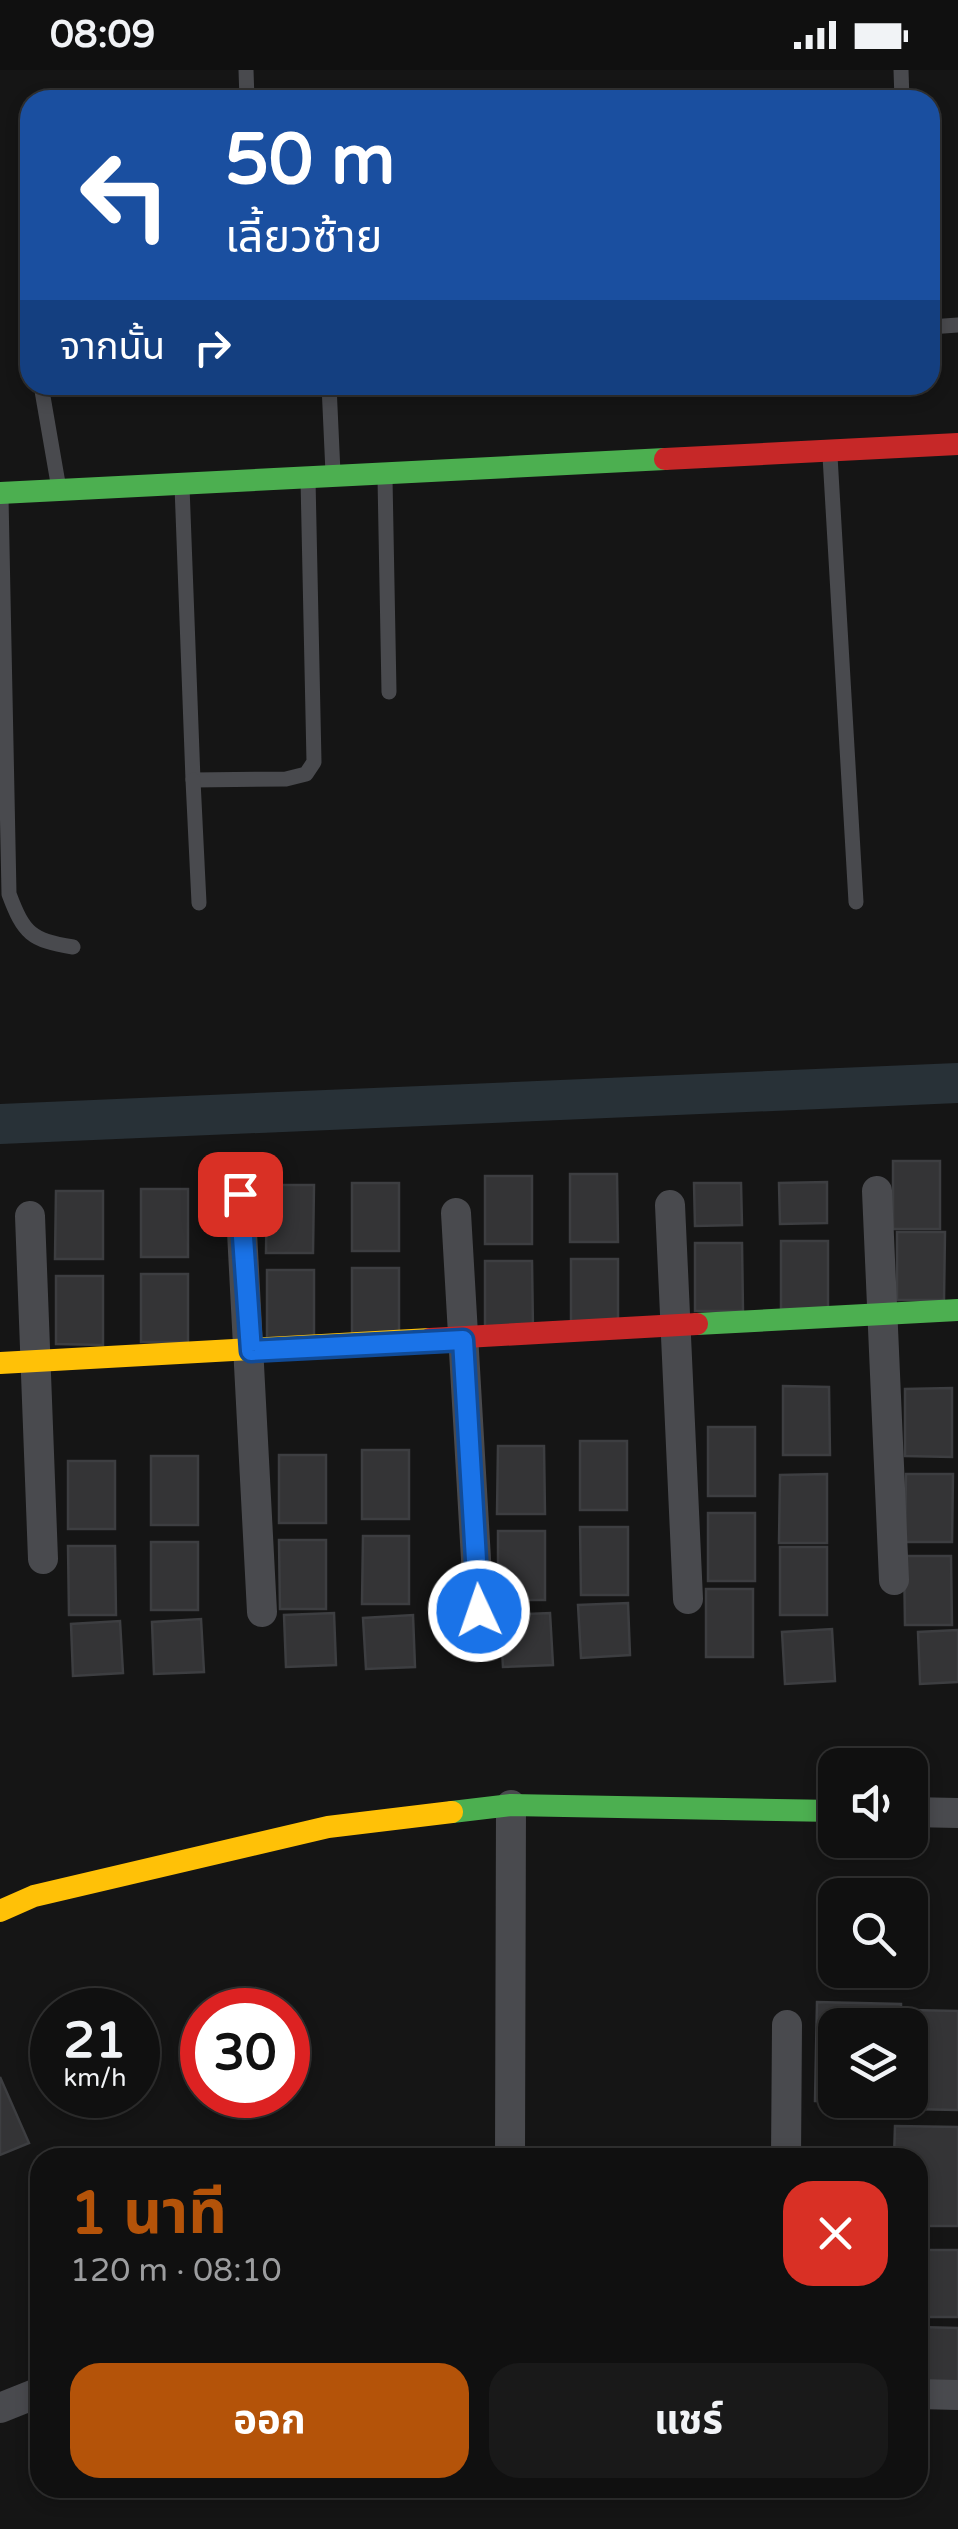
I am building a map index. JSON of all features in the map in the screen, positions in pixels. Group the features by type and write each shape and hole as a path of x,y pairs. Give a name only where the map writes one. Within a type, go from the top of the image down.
{"street":[{"path":"0,493 958,444"},
{"path":"877,1191 894,1580"},
{"path":"240,1194 262,1612"},
{"path":"670,1205 688,1599"},
{"path":"456,1213 479,1611"},
{"path":"30,1216 39,1362 43,1559"},
{"path":"0,1364 958,1310"},
{"path":"0,1911 34,1896 311,1831 511,1805 818,1811"},
{"path":"510,2148 511,1805"},
{"path":"928,1812 958,1813"},
{"path":"786,2148 787,2025"},
{"path":"928,2394 958,2395"},
{"path":"0,2408 30,2396"}],"lane":[{"path":"43,395 60,490"},
{"path":"329,395 333,477"},
{"path":"830,452 856,902"},
{"path":"385,474 389,692"},
{"path":"194,780 286,780 312,768 308,479"},
{"path":"182,485 200,903"},
{"path":"0,493 9,894 22,928 45,942 73,947"}],"building":[{"path":"893,1161 940,1161 940,1229 893,1229"},
{"path":"570,1174 617,1174 618,1242 570,1242"},
{"path":"485,1176 532,1176 532,1244 485,1244"},
{"path":"827,1182 827,1223 780,1224 779,1183"},
{"path":"352,1183 399,1183 399,1251 352,1251"},
{"path":"694,1183 741,1183 742,1225 695,1226"},
{"path":"267,1185 314,1185 313,1253 266,1253"},
{"path":"141,1189 188,1189 188,1257 141,1257"},
{"path":"56,1191 103,1191 103,1259 55,1259"},
{"path":"897,1232 945,1232 944,1300 897,1300"},
{"path":"781,1241 828,1241 828,1309 781,1309"},
{"path":"695,1243 742,1243 743,1311 695,1311"},
{"path":"571,1259 618,1259 618,1328 571,1328"},
{"path":"485,1261 532,1261 533,1330 485,1330"},
{"path":"352,1268 399,1268 399,1337 352,1337"},
{"path":"267,1270 314,1270 314,1339 267,1339"},
{"path":"141,1274 188,1274 188,1342 141,1342"},
{"path":"56,1276 103,1276 103,1345 56,1344"},
{"path":"783,1386 829,1387 830,1455 783,1455"},
{"path":"952,1388 952,1457 905,1456 905,1389"},
{"path":"708,1427 755,1427 755,1496 708,1496"},
{"path":"580,1441 627,1441 627,1510 580,1510"},
{"path":"498,1446 544,1446 545,1514 497,1514"},
{"path":"362,1450 409,1450 409,1519 362,1519"},
{"path":"279,1455 326,1455 326,1523 279,1523"},
{"path":"151,1456 198,1456 198,1525 151,1525"},
{"path":"68,1461 115,1461 115,1529 68,1529"},
{"path":"827,1474 827,1543 779,1543 780,1475"},
{"path":"906,1474 953,1474 952,1542 905,1542"},
{"path":"708,1513 755,1513 755,1581 708,1581"},
{"path":"580,1527 628,1527 628,1595 581,1595"},
{"path":"498,1531 545,1531 545,1600 498,1600"},
{"path":"363,1536 409,1536 409,1604 362,1604"},
{"path":"279,1540 326,1540 326,1609 280,1609"},
{"path":"151,1542 198,1542 198,1610 151,1610"},
{"path":"68,1546 115,1546 116,1615 69,1615"},
{"path":"780,1547 827,1547 827,1615 780,1615"},
{"path":"904,1556 951,1556 952,1625 905,1625"},
{"path":"706,1589 753,1589 753,1657 706,1657"},
{"path":"628,1603 630,1655 581,1658 578,1605"},
{"path":"334,1613 336,1665 286,1667 284,1615"},
{"path":"550,1613 553,1665 503,1667 500,1615"},
{"path":"413,1615 415,1667 366,1669 363,1618"},
{"path":"201,1619 204,1672 154,1674 152,1622"},
{"path":"120,1621 123,1673 73,1676 71,1624"},
{"path":"832,1629 835,1681 785,1684 782,1632"},
{"path":"958,1630 958,1682 920,1684 918,1632"},
{"path":"817,2002 901,2004 901,2008 818,2008 815,2101"},
{"path":"928,2010 958,2011 958,2110 928,2109"},
{"path":"0,2077 29,2143 0,2155"},
{"path":"895,2126 958,2127 958,2226 928,2226 928,2148 894,2148"},
{"path":"928,2250 958,2250 958,2317 928,2317"},
{"path":"928,2327 958,2328 958,2387 928,2387"}],"waterway":[{"path":"0,1124 958,1083"}],"traffic: fast":[{"path":"0,493 665,459"},
{"path":"697,1324 958,1310"},
{"path":"452,1812 511,1805 818,1811"}],"traffic: slow":[{"path":"0,1363 430,1339"},
{"path":"0,1911 34,1896 328,1827 452,1812"}],"traffic: jam":[{"path":"665,459 958,444"},
{"path":"430,1339 697,1324"}],"route":[{"path":"240,1194 251,1351 463,1340 479,1611"}]}
